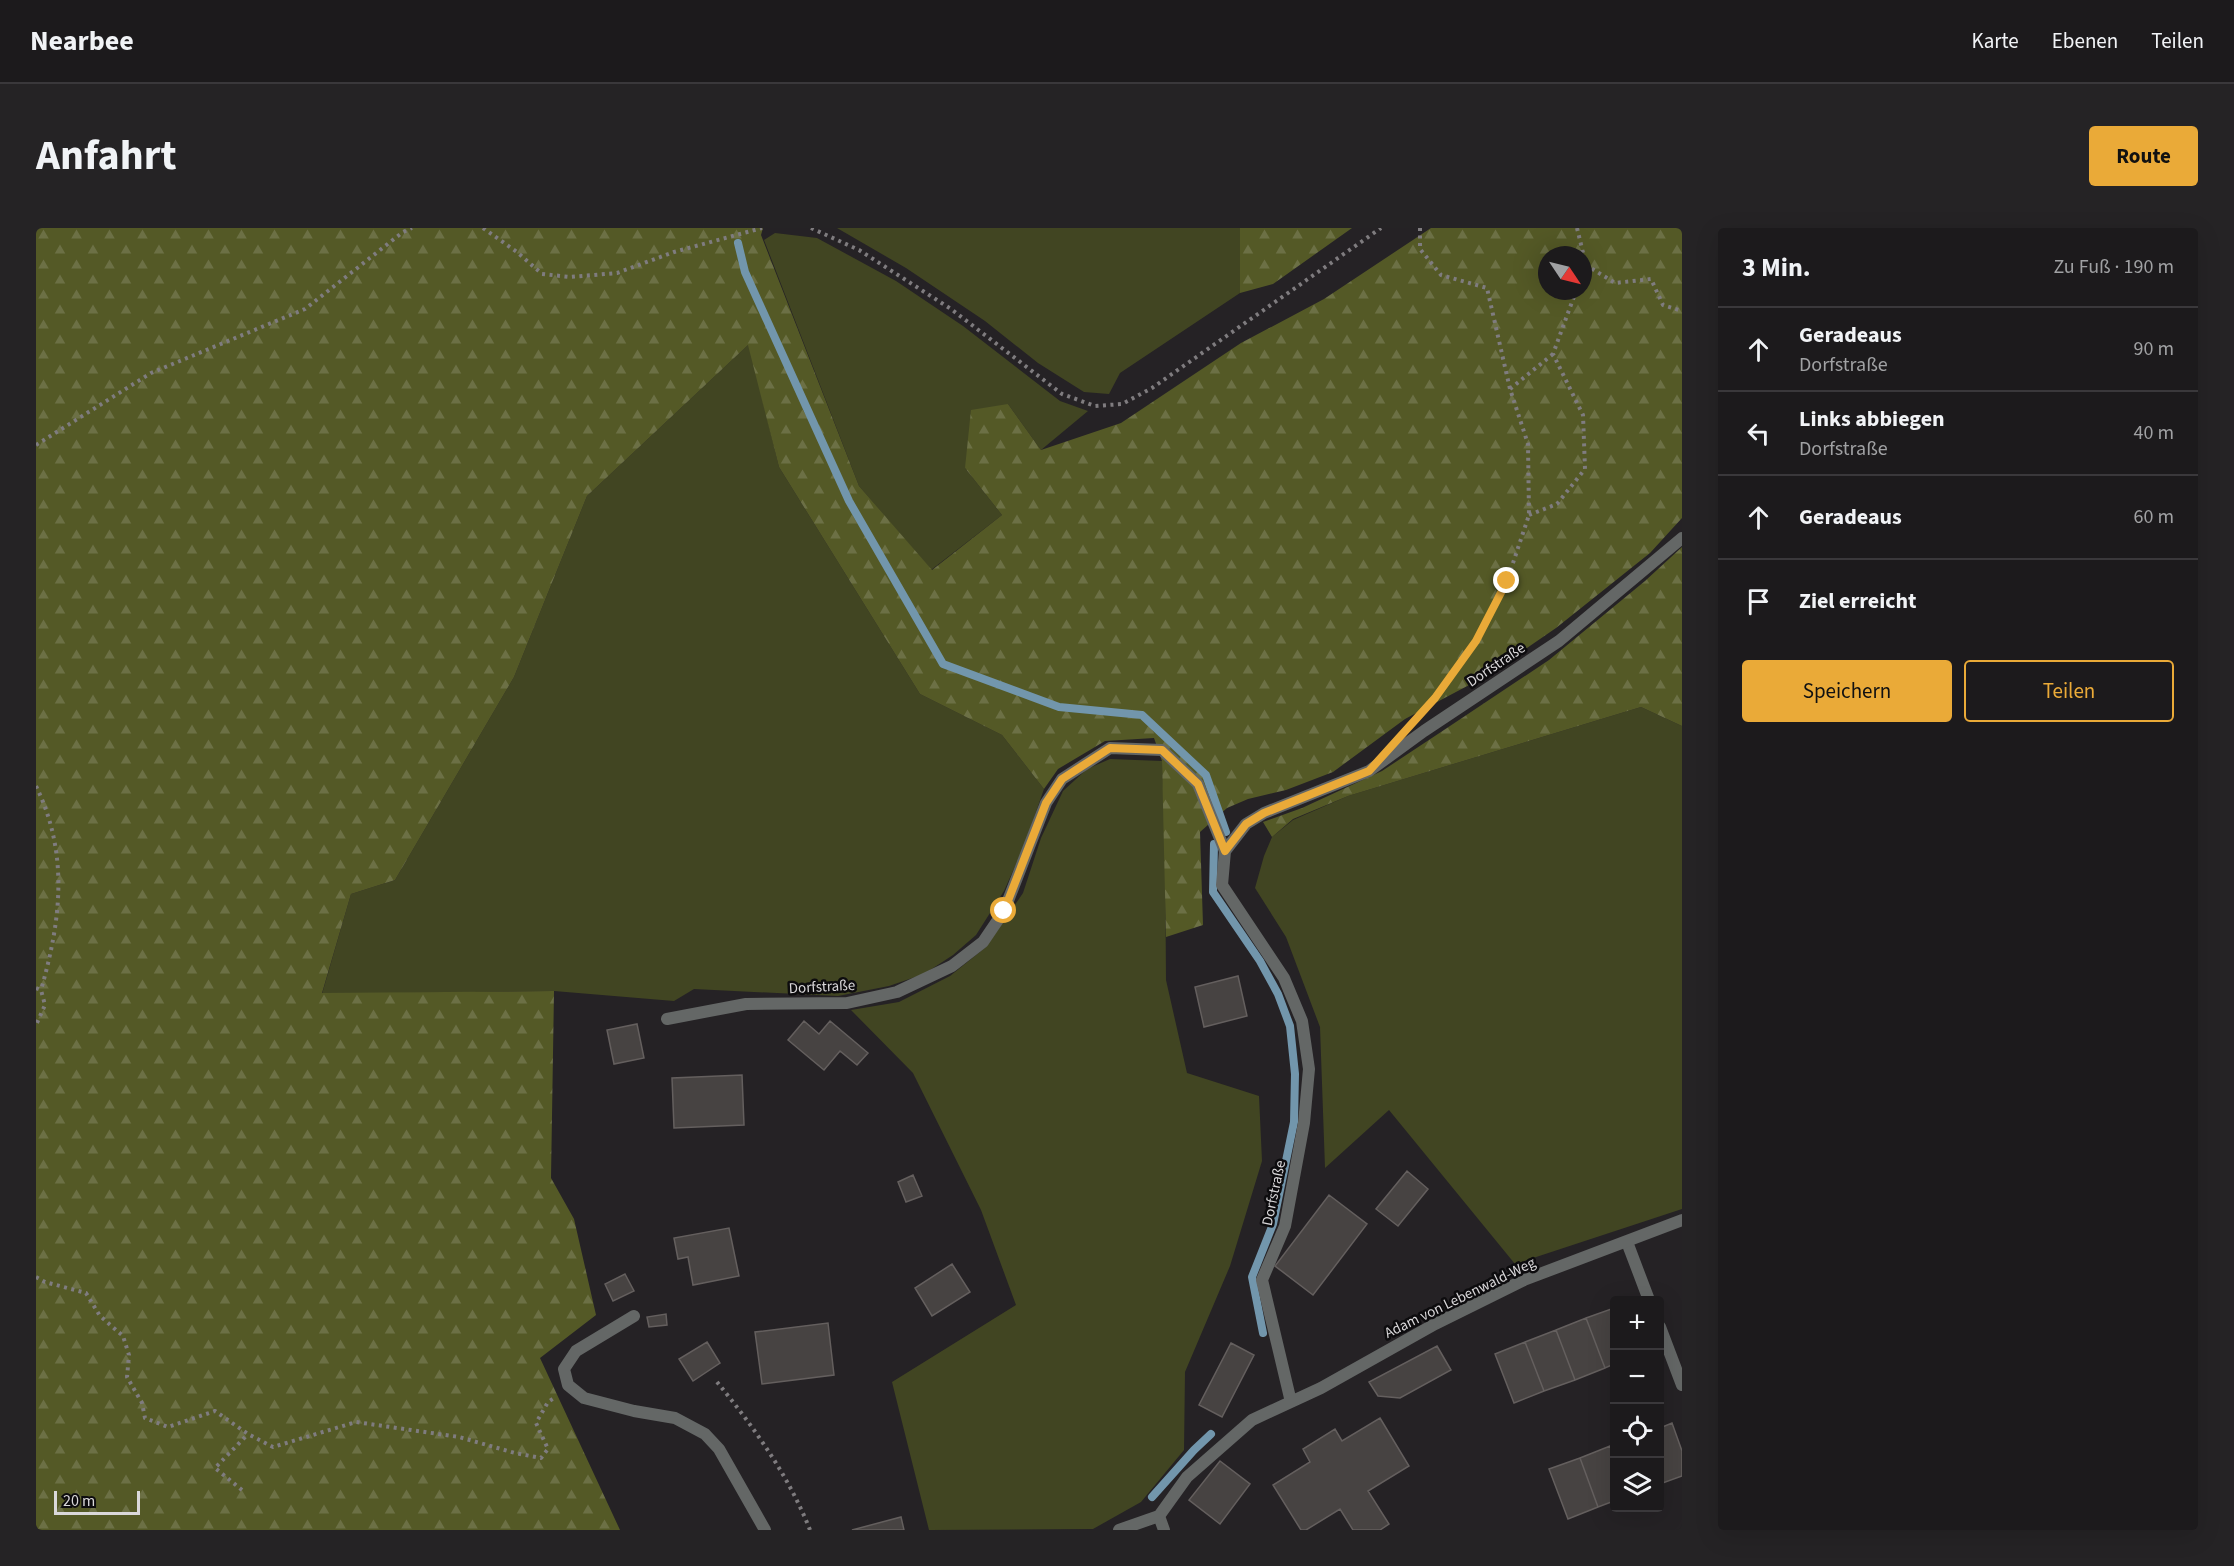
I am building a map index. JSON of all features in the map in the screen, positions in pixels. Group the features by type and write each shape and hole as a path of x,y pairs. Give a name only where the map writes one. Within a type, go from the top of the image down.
{"street":[{"name":"Dorfstraße","path":"1225,851 1246,824 1264,813 1369,771 1424,731 1559,641 1682,538"},
{"name":"Dorfstraße","path":"667,1019 746,1005 846,1003 897,992 952,966 983,942 1004,911 1046,803 1062,779 1110,748 1162,750 1198,784 1225,851 1222,885 1284,978 1302,1021 1309,1069 1304,1123 1285,1226 1262,1280 1291,1402"},
{"name":"Adam von Lebenwald-Weg","path":"1291,1402 1321,1388 1435,1324 1524,1280 1682,1220"},
{"path":"1626,1242 1647,1296"},
{"path":"634,1316 576,1351 564,1369 568,1386 584,1398 634,1411 675,1418 705,1434 719,1449 765,1530"},
{"path":"1664,1340 1682,1385"},
{"path":"1119,1530 1159,1516 1187,1477 1252,1420 1291,1402"},
{"path":"1159,1516 1164,1530"}],"path":[{"path":"36,445 151,373 305,309 412,228"},
{"path":"483,228 517,252 542,274 570,277 617,273 674,252 762,228"},
{"path":"811,228 859,250 951,309 1062,394 1095,406 1122,404 1152,388 1381,228"},
{"path":"1420,228 1420,249 1441,274 1487,288 1510,389 1528,444 1529,515 1507,581 1482,631 1435,698"},
{"path":"1577,228 1581,246"},
{"path":"1592,269 1615,283 1651,279 1663,305 1682,311"},
{"path":"1510,389 1553,354 1573,300"},
{"path":"1529,515 1557,504 1585,469 1583,415 1553,354"},
{"path":"36,786 44,802 57,850 60,897 52,953 41,990 45,1005 36,1024"},
{"path":"36,988 41,990"},
{"path":"36,1277 45,1282 86,1293 100,1316 123,1336 129,1355 127,1377 142,1403 145,1418 168,1427 215,1411 248,1434 273,1447 356,1422 459,1437 541,1458 548,1449 537,1423 548,1402 568,1386"},
{"path":"717,1382 799,1502 810,1530"},
{"path":"242,1490 214,1468 248,1434"}],"green space":[{"path":"36,228 763,228 761,235 859,486 932,570 1002,515 965,468 971,410 1008,404 1041,450 1121,423 1241,343 1324,299 1431,228 1682,228 1682,518 1650,553 1556,628 1488,675 1405,719 1333,772 1286,790 1248,799 1227,808 1200,832 1203,925 1166,937 1162,761 1154,738 1105,741 1058,769 1044,789 1002,735 920,694 779,467 748,345 587,496 514,677 395,880 351,894 322,993 554,991 551,1178 574,1219 596,1315 540,1358 620,1530 36,1530"},
{"path":"837,228 1240,228 1240,293 1120,373 1109,394 1084,392 1038,363 985,321 906,268"},
{"path":"1240,228 1352,228 1273,284 1240,293"},
{"path":"775,233 817,238 896,281 963,326 1060,401 1088,411 1041,450 1008,404 965,468 1002,515 931,570 859,486 764,240"},
{"path":"749,344 779,467 920,694 1002,735 1044,789 1024,846 1004,891 976,935 953,955 924,974 889,986 838,996 694,989 674,1001 554,991 322,994 351,894 395,880 514,677 587,496"},
{"path":"1682,547 1682,726 1641,707 1348,796 1293,819 1272,837 1263,822 1302,808 1382,771 1549,660 1645,581"},
{"path":"1641,707 1682,726 1682,1209 1515,1264 1389,1110 1325,1168 1320,1027 1286,937 1255,888 1272,837 1293,820 1348,796"},
{"path":"1110,759 1162,761 1166,980 1187,1073 1259,1096 1262,1161 1230,1266 1185,1372 1184,1450 1141,1502 1093,1529 929,1530 892,1382 1016,1305 981,1210 913,1073 851,1010 899,1002 950,976 986,947 1023,893 1041,838 1063,791 1087,769"}],"building":[{"path":"1238,976 1247,1016 1204,1027 1195,987"},
{"path":"804,1021 819,1034 830,1021 868,1053 857,1065 840,1051 824,1070 788,1040"},
{"path":"637,1024 644,1058 614,1064 607,1030"},
{"path":"742,1075 744,1125 674,1128 672,1078"},
{"path":"1407,1171 1428,1189 1398,1226 1376,1209"},
{"path":"913,1175 922,1196 906,1202 898,1182"},
{"path":"1329,1195 1367,1224 1313,1295 1275,1266"},
{"path":"729,1228 739,1276 693,1285 688,1257 678,1259 674,1238"},
{"path":"952,1264 970,1292 932,1316 915,1288"},
{"path":"625,1274 634,1291 613,1301 605,1284"},
{"path":"1610,1309 1610,1366 1605,1368 1586,1318"},
{"path":"666,1314 667,1325 649,1327 647,1317"},
{"path":"1586,1318 1605,1368 1575,1380 1556,1330"},
{"path":"828,1323 834,1375 762,1384 755,1332"},
{"path":"1556,1330 1575,1380 1544,1391 1525,1342"},
{"path":"707,1342 720,1363 693,1381 679,1359"},
{"path":"1525,1342 1544,1391 1514,1403 1495,1354"},
{"path":"1231,1343 1254,1355 1222,1417 1199,1405"},
{"path":"1437,1346 1451,1370 1400,1398 1378,1396 1369,1382"},
{"path":"1380,1418 1409,1466 1368,1491 1389,1524 1380,1530 1353,1530 1340,1509 1306,1530 1301,1530 1273,1485 1310,1462 1303,1449 1335,1429 1342,1441"},
{"path":"1672,1423 1682,1451 1682,1476 1664,1483 1664,1458 1664,1426"},
{"path":"1610,1446 1610,1502 1598,1507 1580,1458"},
{"path":"1580,1458 1598,1507 1568,1519 1549,1469"},
{"path":"1220,1461 1250,1484 1220,1524 1189,1500"},
{"path":"901,1517 904,1530 852,1530"}],"waterway":[{"path":"738,243 745,272 849,501 943,664 1059,707 1142,715 1206,775 1226,832"},
{"path":"1214,844 1213,892 1260,961 1278,994 1290,1026 1295,1074 1294,1122 1273,1224 1252,1277 1263,1333"},
{"path":"1152,1497 1211,1434"}],"route":[{"path":"1004,911 1046,803 1062,779 1110,748 1162,750 1198,784 1225,851 1246,824 1264,813 1369,771 1435,698 1476,641 1507,581"}]}
